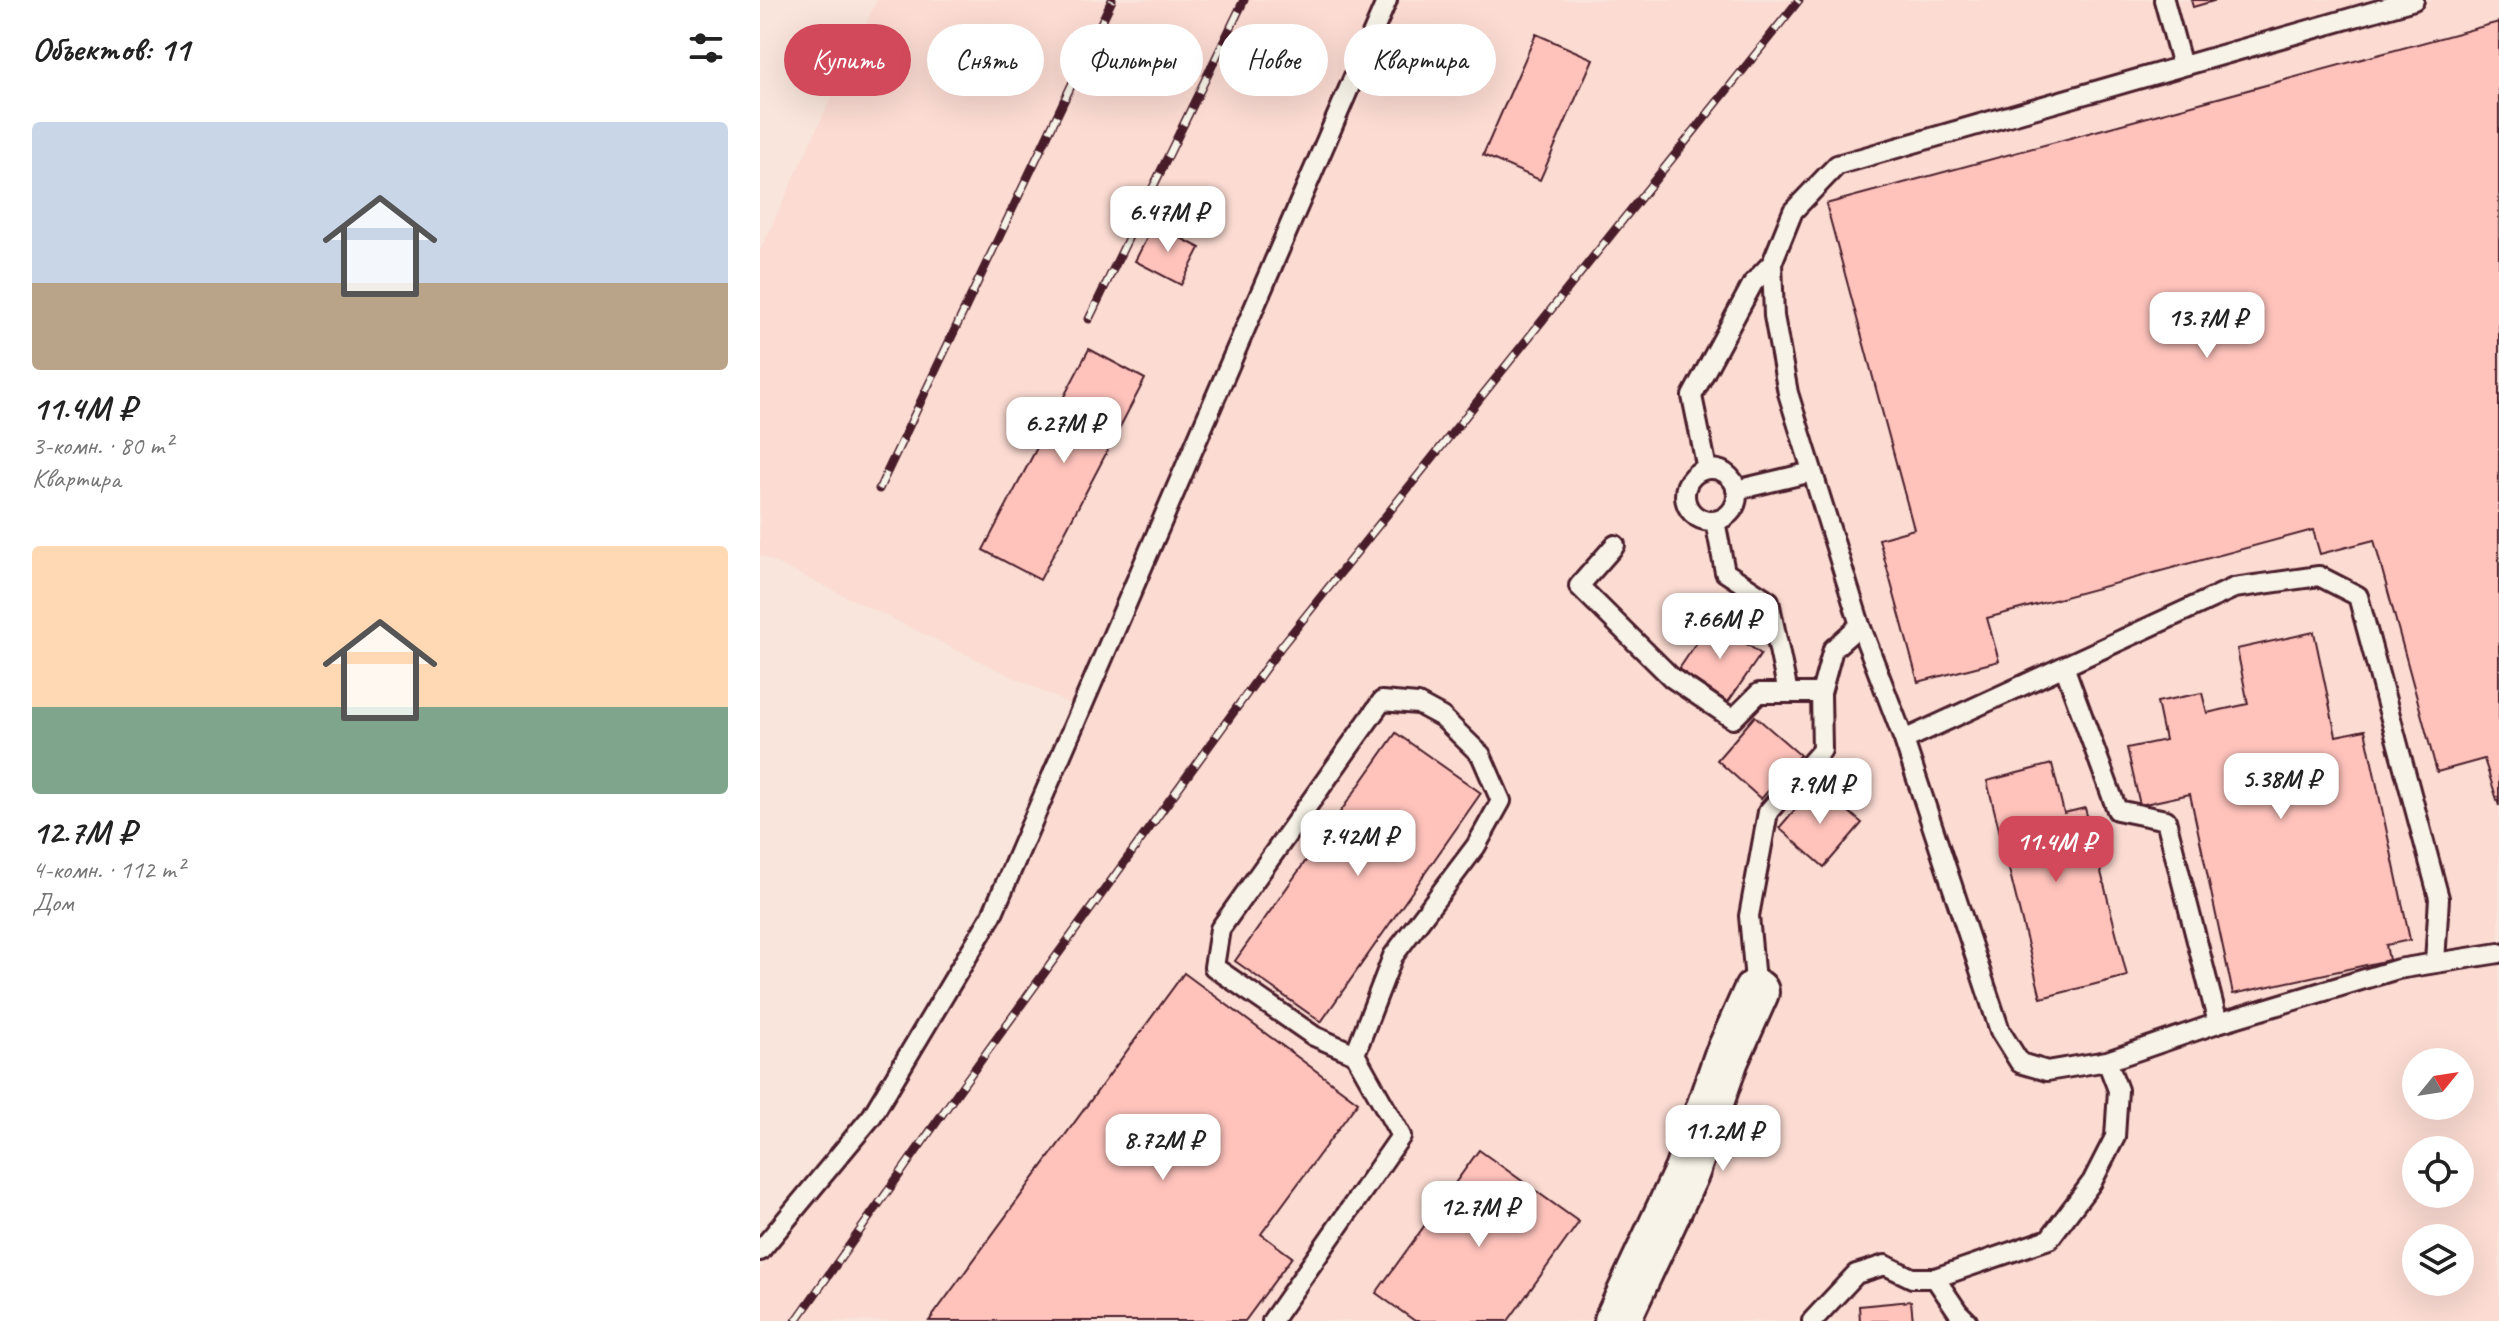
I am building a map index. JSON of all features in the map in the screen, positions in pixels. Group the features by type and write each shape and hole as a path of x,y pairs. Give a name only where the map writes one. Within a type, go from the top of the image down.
{"street":[{"path":"1617,1321 1687,1171 1726,1059 1756,992"}],"lane":[{"path":"760,1251 872,1116 992,915 1387,0"},
{"path":"2164,0 2182,66"},
{"path":"1707,469 1692,396 1753,283 1772,263 1793,211 1837,165 2414,0"},
{"path":"1772,263 1774,316 1788,393 1812,472 1860,625 1904,740 2000,1031 2020,1063 2047,1071 2107,1061 2218,1023 2398,969 2499,953"},
{"path":"1707,469 1722,472 1730,478 1736,490 1735,505 1729,514 1715,521 1699,519 1686,502 1685,492 1689,481 1707,469"},
{"path":"1736,490 1812,472"},
{"path":"1715,521 1725,572 1769,601 1788,693"},
{"path":"1615,545 1579,586 1672,678 1733,719 1759,693 1821,693"},
{"path":"1904,740 2234,588 2319,576 2358,596 2439,898 2435,962"},
{"path":"1756,992 1749,916 1768,812 1822,750 1821,693 1833,649 1860,625"},
{"path":"2064,666 2117,810 2166,820 2218,1023"},
{"path":"1272,1321 1401,1136 1355,1054 1314,1036 1214,967 1220,929 1382,701 1418,704 1442,717 1481,755 1501,801 1476,846 1393,956 1355,1054"},
{"path":"1812,1321 1856,1274 1885,1265 1912,1278 1935,1278 2049,1239 2092,1182 2115,1137 2118,1090 2107,1061"},
{"path":"1935,1278 1967,1321"}],"shaded area":[{"path":"877,0 2499,0 2499,1321 760,1321 760,1269 879,1121 1002,917 1092,715 760,555 760,251 832,96 911,96 911,24 866,24"}],"building":[{"path":"2191,0 2217,0 2193,7"},
{"path":"2499,22 2499,806 2484,759 2437,772 2374,540 2320,554 2313,530 1987,618 1999,661 1918,682 1879,539 1914,529 1826,204"},
{"path":"1536,34 1593,59 1540,180 1483,155"},
{"path":"1154,224 1200,248 1181,285 1135,261"},
{"path":"1089,349 1145,379 1040,580 983,550"},
{"path":"1712,620 1761,654 1728,702 1679,669"},
{"path":"2314,632 2336,736 2365,730 2410,940 2386,945 2389,960 2233,994 2190,794 2140,805 2127,748 2165,740 2157,702 2202,693 2207,713 2248,704 2237,649"},
{"path":"1755,716 1800,755 1761,799 1717,760"},
{"path":"1396,733 1481,793 1321,1022 1235,961"},
{"path":"2052,764 2064,813 2085,808 2127,976 2041,998 1987,781"},
{"path":"1817,784 1862,823 1824,867 1779,828"},
{"path":"1184,973 1358,1102 1261,1234 1292,1257 1245,1321 929,1321"},
{"path":"1479,1150 1579,1222 1508,1321 1415,1321 1376,1293"},
{"path":"1911,1301 1913,1321 1860,1321 1859,1306"}],"railway":[{"path":"879,489 1112,0"},
{"path":"1089,319 1244,0"},
{"path":"796,1321 1280,648 1799,0"}]}
